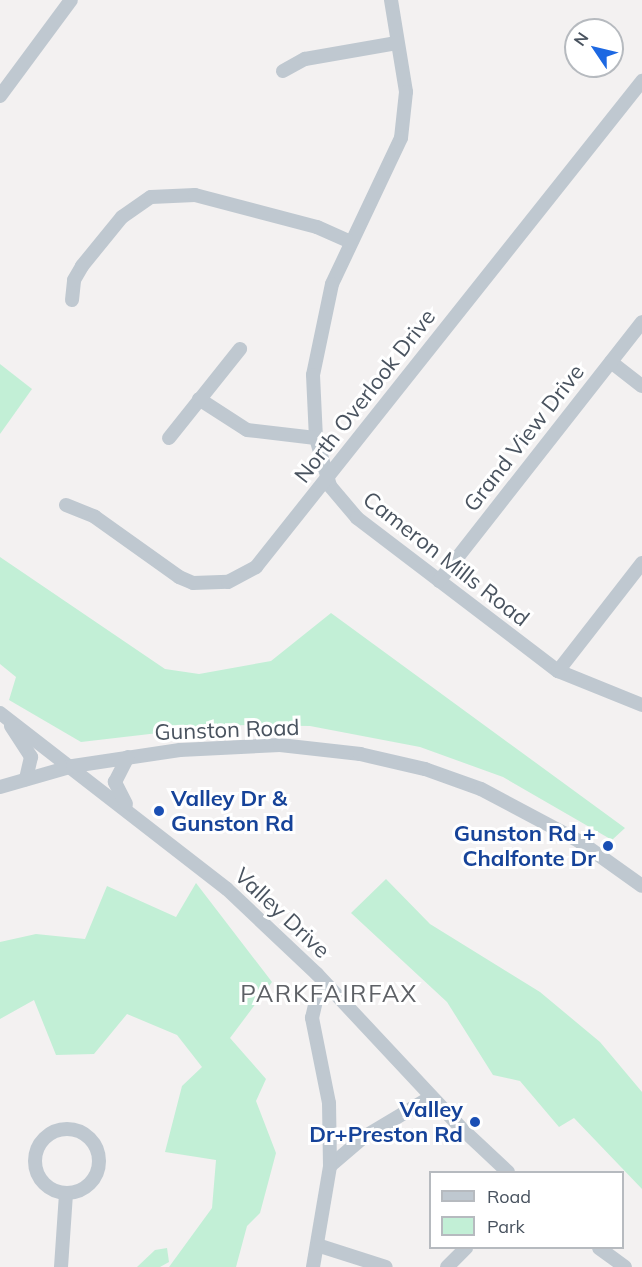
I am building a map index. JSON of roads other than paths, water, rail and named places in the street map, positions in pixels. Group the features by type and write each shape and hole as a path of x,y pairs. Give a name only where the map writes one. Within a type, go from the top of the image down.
{"street":[{"path":"0,96 71,0"},
{"name":"Cameron Mills Road","path":"391,0 406,92 401,138 388,172 350,242 332,284 319,334 313,375 316,438 328,478 340,502 357,518 558,671 642,705"},
{"path":"283,71 305,59 397,43"},
{"name":"North Overlook Drive","path":"66,505 95,517 179,577 206,585 228,582 256,567 642,81"},
{"path":"72,300 74,280 82,266 122,217 151,196 195,195 306,223 350,242"},
{"name":"Grand View Drive","path":"439,581 642,322"},
{"path":"169,438 240,348"},
{"path":"611,362 642,386"},
{"path":"199,399 247,430 316,438"},
{"path":"558,671 642,563"},
{"path":"3,715 30,753 26,779"},
{"name":"Valley Drive","path":"3,715 73,766 227,889 328,986 431,1097 506,1171"},
{"name":"Gunston Road","path":"0,787 73,766 128,758 280,745 360,754 425,769 518,806 615,864 642,886"},
{"path":"128,758 115,782 130,811"},
{"path":"313,1267 330,1166 329,1103 312,1018 316,1000 328,986"},
{"path":"330,1166 364,1137 431,1097"},
{"path":"67,1129 77,1130 94,1144 99,1164 89,1184 66,1193 44,1182 36,1166 39,1145 56,1131 67,1129"},
{"path":"61,1267 66,1193"},
{"path":"317,1245 387,1267"},
{"path":"447,1267 465,1249"},
{"path":"600,1249 625,1267"}],"place":[{"name":"Valley Dr & Gunston Rd","path":"159,811"},
{"name":"Gunston Rd + Chalfonte Dr","path":"608,846"},
{"name":"Valley Dr+Preston Rd","path":"475,1122"}],"district":[{"name":"PARKFAIRFAX","path":"329,994"}]}
